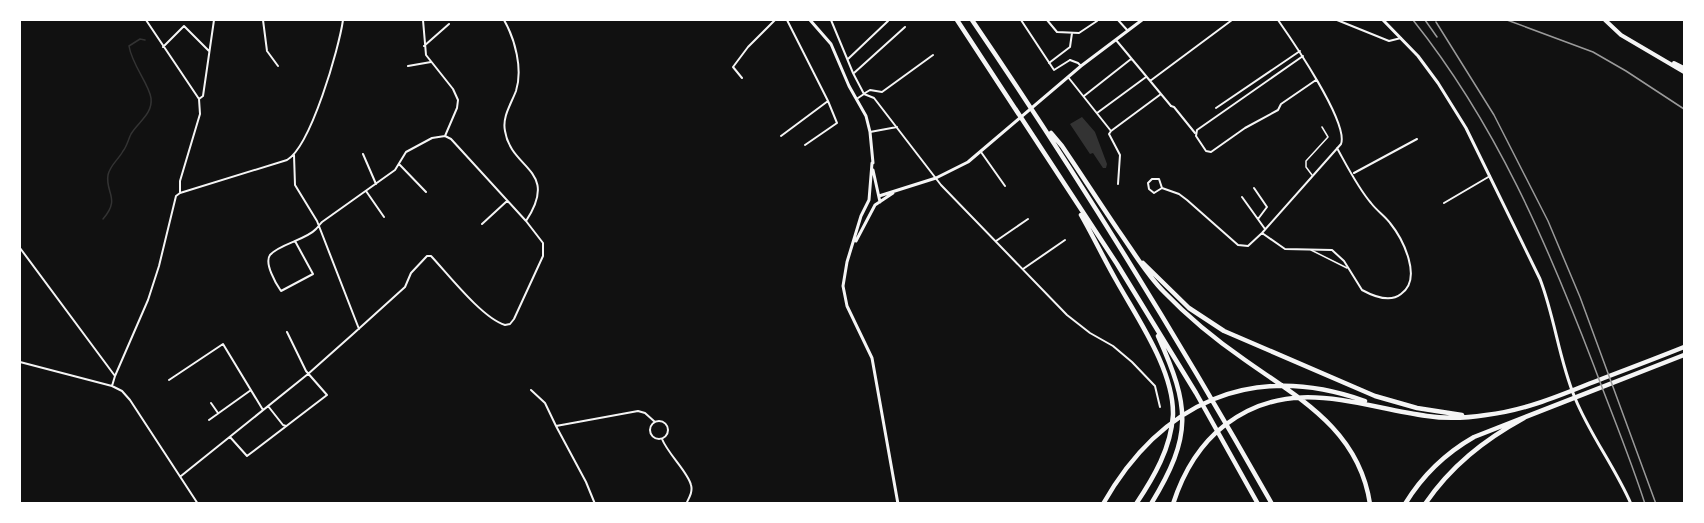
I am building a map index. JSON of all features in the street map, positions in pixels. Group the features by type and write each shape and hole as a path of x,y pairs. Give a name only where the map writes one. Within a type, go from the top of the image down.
{"highway":[{"path":"957,20 1149,317 1258,504"},
{"path":"972,20 1042,123 1158,306 1272,504"},
{"path":"1042,123 1062,146 1138,260 1161,289 1203,329 1307,403 1331,424 1355,459 1367,489 1370,504"},
{"path":"1069,191 1155,352 1171,395 1173,416 1167,447 1136,504"},
{"path":"1138,260 1189,308 1224,331 1388,400 1417,408 1475,417"},
{"path":"1149,317 1177,380 1183,411 1177,450 1151,504"},
{"path":"1173,504 1183,477 1200,451 1223,427 1249,410 1282,399 1317,396 1430,417 1475,417 1515,410 1558,396 1684,347"},
{"path":"1405,504 1431,469 1462,444 1486,431 1684,355"},
{"path":"1103,504 1130,462 1164,428 1191,410 1231,393 1262,387 1306,387 1350,396 1379,406"},
{"path":"1425,504 1446,476 1470,453 1505,429 1541,410"}],"main road":[{"path":"1605,20 1621,35 1684,70"}],"street":[{"path":"146,20 199,99 200,114 180,181 180,193"},
{"path":"199,99 203,96 214,20"},
{"path":"263,20 267,51 278,66"},
{"path":"112,386 144,313 159,266 175,198 180,193 282,161 294,155 302,143 330,74 343,20"},
{"path":"423,20 426,55 453,89 458,100 445,136"},
{"path":"504,20 513,40 519,78 505,119 505,131 509,143 535,178 538,188 538,198 526,221"},
{"path":"742,78 733,67 748,47 775,20"},
{"path":"787,20 837,123 805,145"},
{"path":"810,20 831,44 849,86 858,98 870,132 872,163 869,199 875,205"},
{"path":"831,20 853,74 864,93 874,98 936,178 1067,315 1090,333 1113,346 1132,362 1155,386 1160,407"},
{"path":"1028,20 1022,21 1054,70 1070,60 1081,66"},
{"path":"1047,20 1057,32 1072,33 1079,33 1097,21"},
{"path":"1118,20 1128,31"},
{"path":"898,504 872,358 844,296 844,277 861,216 869,199 873,193 879,195 896,192 957,169 981,152 1081,66 1142,20"},
{"path":"1150,81 1232,20"},
{"path":"1162,188 1179,194 1238,245 1248,246 1265,230 1343,140 1331,106 1300,51 1278,20"},
{"path":"1337,20 1389,41 1401,38"},
{"path":"1383,20 1438,83 1466,128 1540,279 1549,302 1563,362 1576,401 1631,504"},
{"path":"848,59 888,21"},
{"path":"424,46 449,24"},
{"path":"163,47 184,26 209,51"},
{"path":"853,74 905,27"},
{"path":"1049,63 1070,47 1072,33"},
{"path":"1116,40 1171,106 1174,106 1206,151 1211,152 1245,128 1269,116 1278,110 1281,104 1316,80"},
{"path":"1216,108 1300,51"},
{"path":"858,98 870,90 882,92 933,55"},
{"path":"1195,133 1303,56"},
{"path":"1084,96 1131,59"},
{"path":"408,66 431,62"},
{"path":"1097,113 1146,76"},
{"path":"1068,77 1111,131"},
{"path":"197,95 204,85"},
{"path":"1118,184 1120,154 1109,134 1161,94"},
{"path":"781,136 828,101"},
{"path":"870,132 898,127"},
{"path":"181,476 308,374 405,287 411,273 427,256 431,256 491,318 502,325 514,319 543,255 544,247 526,221 451,139 445,136 432,138 406,152 395,170 318,226 316,230 295,241 269,257 270,268 281,291 314,274 295,241"},
{"path":"1352,174 1417,139"},
{"path":"1262,233 1280,247 1332,250 1344,261 1362,290 1385,298 1399,296 1410,282 1408,262 1399,236 1390,223 1370,203 1337,148"},
{"path":"981,152 1005,186"},
{"path":"363,154 376,184"},
{"path":"294,155 295,185 318,226 359,328"},
{"path":"872,163 880,202"},
{"path":"399,164 426,192"},
{"path":"1444,203 1490,176"},
{"path":"1156,178 1161,181 1162,188 1154,193 1149,189 1148,183 1156,178"},
{"path":"1254,188 1267,207 1258,219"},
{"path":"366,191 384,217"},
{"path":"853,245 875,205 896,192"},
{"path":"1242,197 1265,230"},
{"path":"482,224 507,201"},
{"path":"996,241 1028,219"},
{"path":"1022,269 1065,240"},
{"path":"20,248 115,376"},
{"path":"230,436 247,456 327,395 308,374 287,332"},
{"path":"169,380 223,344 263,410"},
{"path":"20,362 112,386 122,391 198,504"},
{"path":"210,420 251,390"},
{"path":"531,390 545,403 595,504"},
{"path":"211,403 219,413"},
{"path":"268,406 283,425 287,426"},
{"path":"556,426 638,411 645,413 655,423"},
{"path":"661,421 668,427 668,433 662,439 654,437 651,432 651,427 661,421"},
{"path":"662,439 666,449 691,484 686,504"}],"lane":[{"path":"1313,175 1306,167 1306,161 1328,137 1322,127"},
{"path":"1310,250 1348,269"}],"shaded area":[{"path":"1082,117 1095,132 1107,164 1106,168 1103,168 1093,153 1090,154 1070,124"}],"waterway":[{"path":"103,219 112,201 108,181 109,171 131,134 150,109 150,93 133,60 129,46 140,39 145,40"}],"railway":[{"path":"1413,20 1470,101 1517,186 1558,275 1645,504"},
{"path":"1425,20 1437,37"},
{"path":"1507,20 1593,52 1684,109"},
{"path":"1436,22 1494,115 1548,221 1580,297 1656,504"}]}
